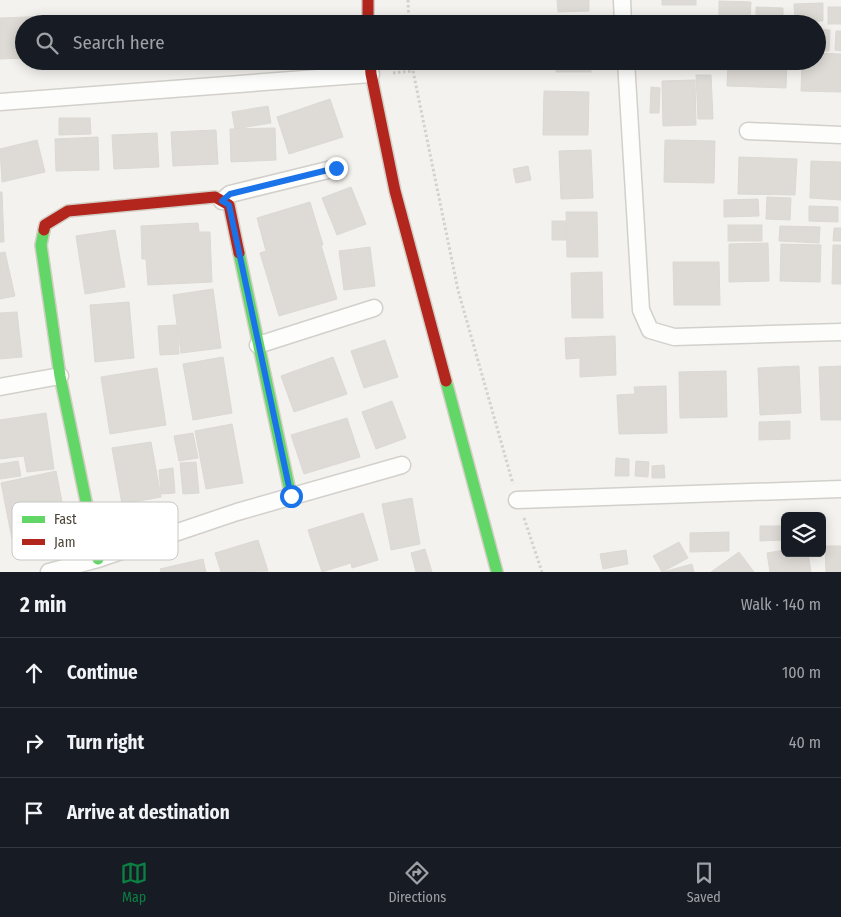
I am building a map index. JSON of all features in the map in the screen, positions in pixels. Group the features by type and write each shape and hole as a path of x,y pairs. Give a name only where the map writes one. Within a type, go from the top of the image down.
{"street":[{"path":"368,0 368,15"},
{"path":"622,0 623,15"},
{"path":"0,102 348,70"},
{"path":"370,70 395,190 497,572"},
{"path":"627,70 641,310 650,330 674,337 841,332"},
{"path":"748,131 841,135"},
{"path":"222,201 230,194 336,168"},
{"path":"86,502 60,376 41,245 45,225 68,211 215,197 229,205 291,496"},
{"path":"258,345 374,308"},
{"path":"0,387 60,376"},
{"path":"178,532 237,512 402,465"},
{"path":"517,500 841,489"},
{"path":"49,572 94,560"}],"path":[{"path":"408,0 409,15"},
{"path":"413,70 458,290 517,500 542,572"}],"building":[{"path":"557,0 589,0 589,11 558,12"},
{"path":"662,0 696,0 696,5 662,5"},
{"path":"719,1 751,2 750,15 719,15"},
{"path":"823,3 823,15 795,15 794,4"},
{"path":"756,7 783,8 783,15 756,15"},
{"path":"828,7 841,7 841,24 828,24"},
{"path":"15,17 15,58 0,59 0,18"},
{"path":"826,30 830,30 829,51 826,51"},
{"path":"836,31 841,31 841,51 835,50"},
{"path":"826,53 841,54 841,92 801,91 802,70 826,70"},
{"path":"556,70 591,70 591,72 556,72"},
{"path":"728,70 787,70 786,88 727,86"},
{"path":"696,75 711,75 713,119 698,119"},
{"path":"695,80 696,125 663,126 662,81"},
{"path":"651,87 660,88 659,113 650,113"},
{"path":"544,91 589,92 588,135 543,135"},
{"path":"330,99 343,137 289,154 277,117"},
{"path":"268,106 271,123 235,129 232,112"},
{"path":"59,118 90,118 91,134 59,135"},
{"path":"275,128 276,160 231,162 230,129"},
{"path":"216,130 218,164 173,166 171,132"},
{"path":"157,133 159,167 114,169 112,135"},
{"path":"98,137 99,170 56,171 55,139"},
{"path":"37,140 45,172 2,182 0,149"},
{"path":"665,140 715,141 714,183 664,182"},
{"path":"591,150 593,198 561,199 559,151"},
{"path":"739,157 797,159 795,195 738,194"},
{"path":"811,161 841,162 841,200 810,198"},
{"path":"528,166 531,180 516,183 513,169"},
{"path":"351,187 366,224 337,235 322,198"},
{"path":"0,192 2,192 4,242 0,242"},
{"path":"767,197 791,198 790,220 766,219"},
{"path":"758,199 759,216 724,217 724,200"},
{"path":"310,202 337,299 279,316 260,253 266,251 257,218"},
{"path":"809,206 838,207 838,222 809,221"},
{"path":"566,212 597,212 598,257 567,257"},
{"path":"552,221 566,221 566,240 552,240"},
{"path":"198,223 199,232 210,232 212,282 148,285 146,259 142,259 141,226"},
{"path":"728,225 762,225 762,241 728,241"},
{"path":"780,226 820,227 819,243 779,241"},
{"path":"834,228 841,228 841,241 833,241"},
{"path":"115,230 125,287 85,294 76,236"},
{"path":"768,243 769,281 729,282 729,244"},
{"path":"781,244 821,245 820,282 780,281"},
{"path":"833,245 841,245 841,284 832,284"},
{"path":"370,247 375,286 344,290 339,251"},
{"path":"5,252 15,296 0,299 0,253"},
{"path":"673,262 719,262 720,305 674,305"},
{"path":"602,272 603,318 572,318 571,273"},
{"path":"213,289 221,348 181,353 173,295"},
{"path":"129,302 134,358 95,362 90,305"},
{"path":"17,312 22,357 0,359 0,313"},
{"path":"177,325 179,354 160,355 158,326"},
{"path":"615,336 616,375 580,377 580,358 566,359 565,338"},
{"path":"385,340 398,377 364,388 351,351"},
{"path":"223,357 232,413 193,420 183,364"},
{"path":"333,357 347,394 294,412 281,376"},
{"path":"799,366 801,413 760,415 758,368"},
{"path":"841,366 841,420 821,420 819,367"},
{"path":"157,368 166,425 110,434 101,377"},
{"path":"726,371 727,417 680,418 679,372"},
{"path":"666,386 667,433 619,434 617,395 635,394 634,387"},
{"path":"392,401 406,438 376,449 362,412"},
{"path":"46,413 54,469 27,472 24,456 0,459 0,420"},
{"path":"347,418 360,457 304,474 291,435"},
{"path":"790,421 790,439 759,440 759,422"},
{"path":"232,424 243,483 206,489 195,431"},
{"path":"193,433 198,458 179,461 174,436"},
{"path":"151,442 161,497 122,502 112,448"},
{"path":"616,458 629,459 629,476 615,476"},
{"path":"18,461 21,476 0,479 0,464"},
{"path":"636,461 649,462 648,477 635,476"},
{"path":"196,462 199,493 183,494 180,463"},
{"path":"664,465 665,478 652,478 652,466"},
{"path":"173,468 175,493 161,494 159,470"},
{"path":"56,471 62,502 12,502 12,539 1,483"},
{"path":"412,498 420,544 391,550 382,504"},
{"path":"363,513 378,560 352,568 351,563 322,572 308,530"},
{"path":"760,526 781,526 781,540 760,541"},
{"path":"729,532 729,551 690,552 690,533"},
{"path":"258,540 268,571 221,572 215,553"},
{"path":"679,542 688,558 662,572 653,556"},
{"path":"826,546 841,546 841,572 826,572"},
{"path":"425,549 432,572 416,572 411,553"},
{"path":"626,550 628,564 603,569 600,554"},
{"path":"781,551 781,557 809,557 811,572 770,572 767,553"},
{"path":"739,552 754,572 711,572"},
{"path":"203,559 206,572 161,572 160,569"},
{"path":"692,564 694,572 663,572"}],"traffic: fast":[{"path":"44,230 41,245 60,376 86,502"},
{"path":"239,253 291,496"},
{"path":"446,381 497,572"}],"traffic: jam":[{"path":"368,0 368,15"},
{"path":"371,70 395,191 446,381"},
{"path":"44,230 45,225 68,211 215,197 229,205 239,253"}],"route":[{"path":"291,496 229,205 222,201 230,194 336,168"}]}
